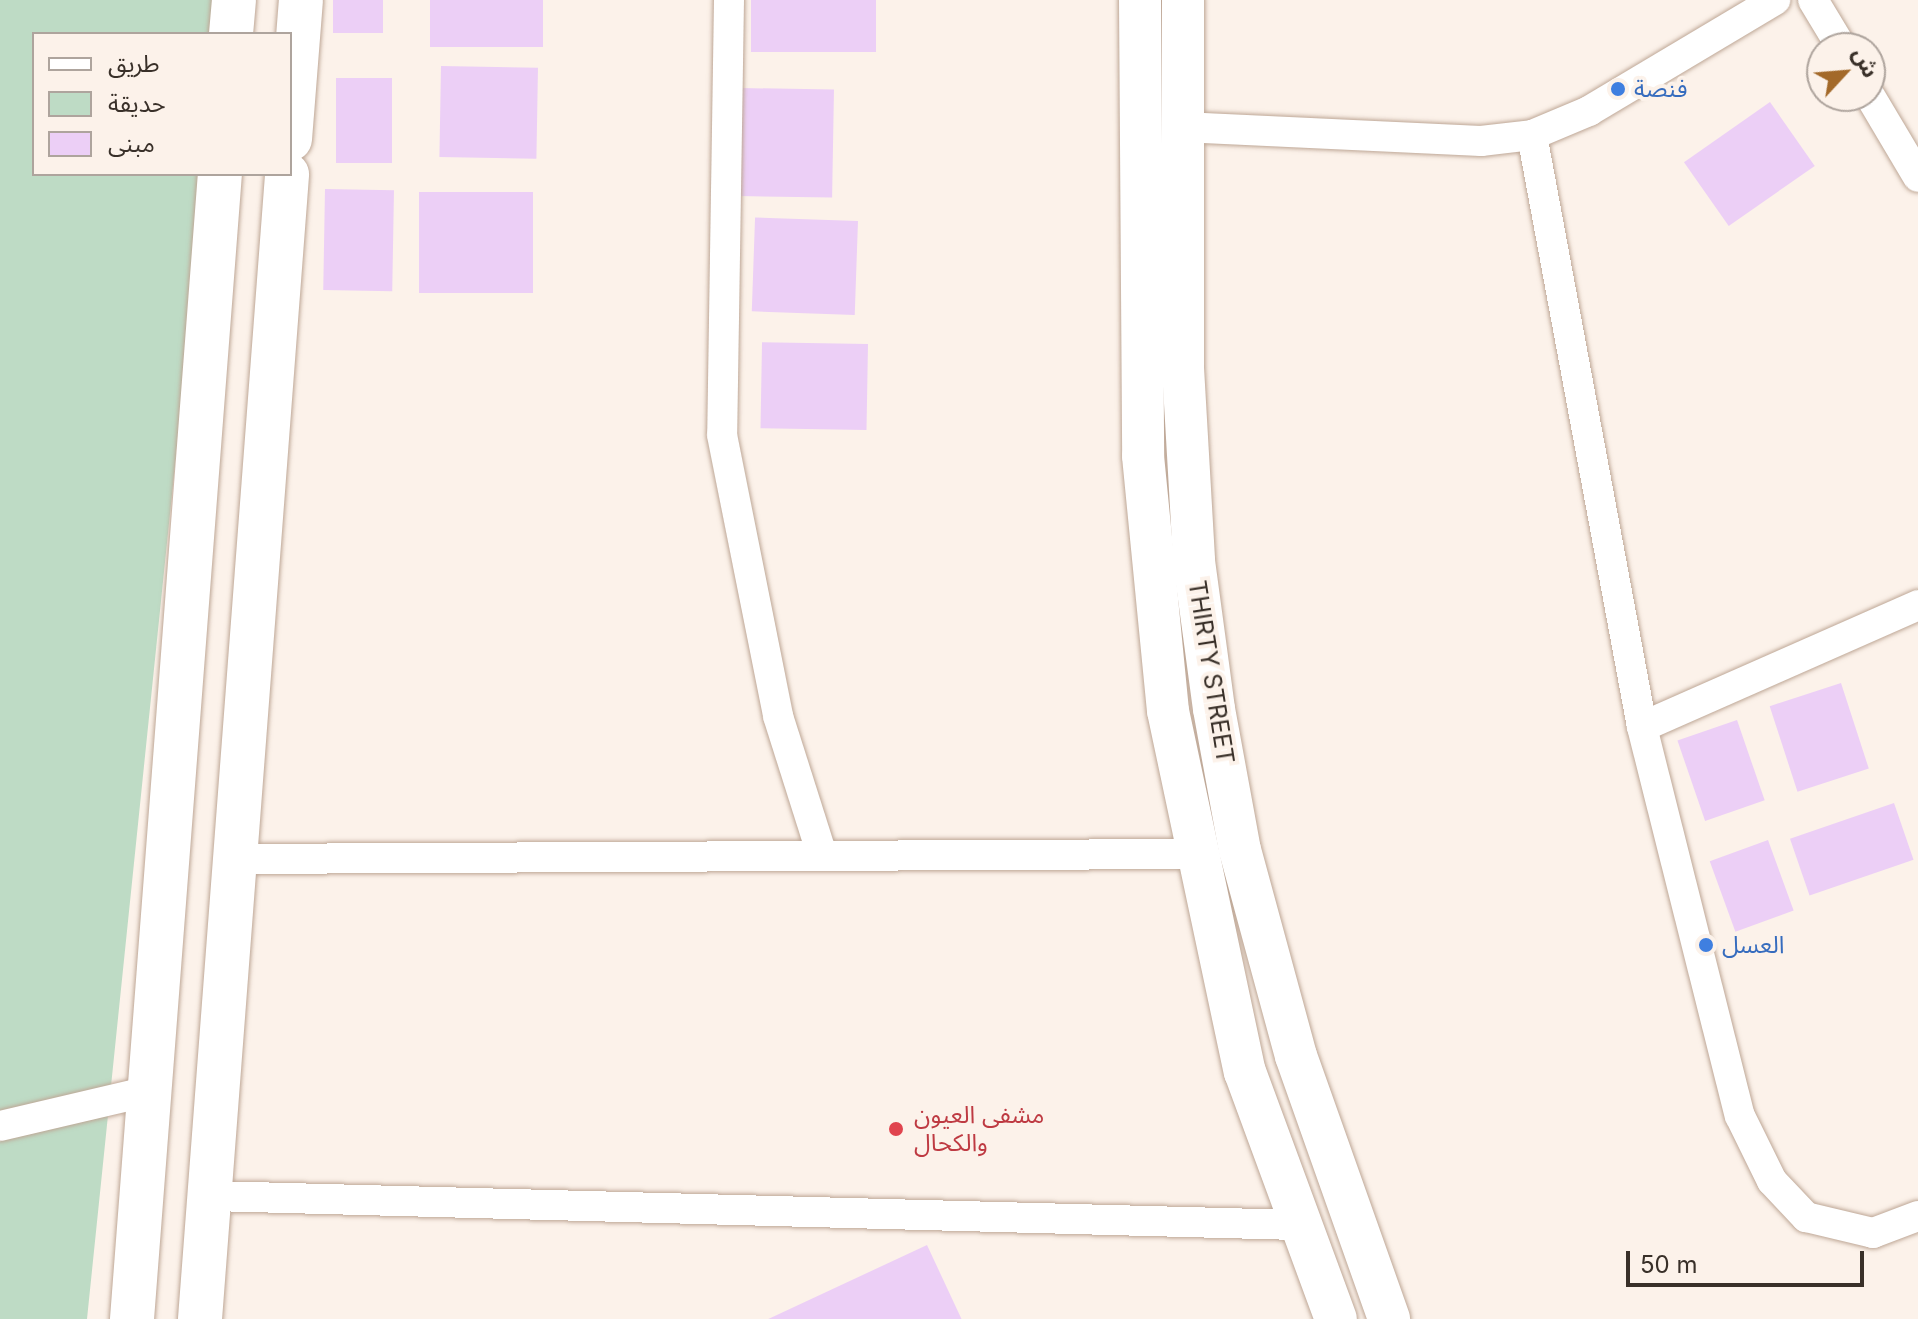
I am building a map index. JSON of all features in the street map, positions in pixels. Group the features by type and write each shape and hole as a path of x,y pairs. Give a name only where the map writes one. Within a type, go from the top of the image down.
{"highway":[{"path":"231,32 234,0"},
{"path":"292,114 301,0"},
{"path":"132,1319 220,176"},
{"path":"200,1319 212,1196 232,859 287,176"}],"main road":[{"name":"THIRTY STREET","path":"1140,0 1141,373 1149,567 1193,854 1245,1072 1296,1225 1336,1319"},
{"name":"THIRTY STREET","path":"1183,0 1183,368 1194,561 1214,709 1240,850 1296,1056 1389,1319"},
{"path":"1141,373 1183,368"},
{"path":"1245,1072 1296,1056"}],"street":[{"path":"729,0 722,435 778,716 822,855"},
{"path":"1182,127 1481,141 1532,135 1589,111 1775,0"},
{"path":"1813,0 1832,32"},
{"path":"1879,112 1918,177"},
{"path":"1532,135 1642,727 1740,1116 1772,1181 1806,1217 1873,1233 1918,1216"},
{"path":"1642,727 1918,605"},
{"path":"232,859 1193,854"},
{"path":"0,1126 149,1091"},
{"path":"212,1196 1296,1225"}],"green space":[{"path":"0,0 223,0 219,32 32,32 32,176 205,176 87,1319 0,1319"}],"building":[{"path":"333,0 383,0 383,33 333,33"},
{"path":"430,0 543,0 543,47 430,47"},
{"path":"751,0 876,0 876,52 751,52"},
{"path":"441,66 538,68 536,159 439,157"},
{"path":"336,78 392,78 392,163 336,163"},
{"path":"741,88 834,90 832,198 739,196"},
{"path":"1770,102 1815,166 1729,226 1684,162"},
{"path":"325,189 394,190 392,291 323,290"},
{"path":"419,192 533,192 533,293 419,293"},
{"path":"755,217 858,221 855,315 752,311"},
{"path":"762,342 868,344 866,430 761,428"},
{"path":"1841,683 1869,769 1797,792 1770,706"},
{"path":"1737,720 1765,800 1705,821 1677,741"},
{"path":"1894,803 1914,860 1810,896 1790,839"},
{"path":"1768,840 1794,910 1735,932 1710,861"},
{"path":"927,1245 962,1319 768,1319"}],"place":[{"name":"فنصة","path":"1618,89"},
{"name":"العسل","path":"1706,945"},
{"name":"مشفى العيون والكحال","path":"896,1129"}]}
